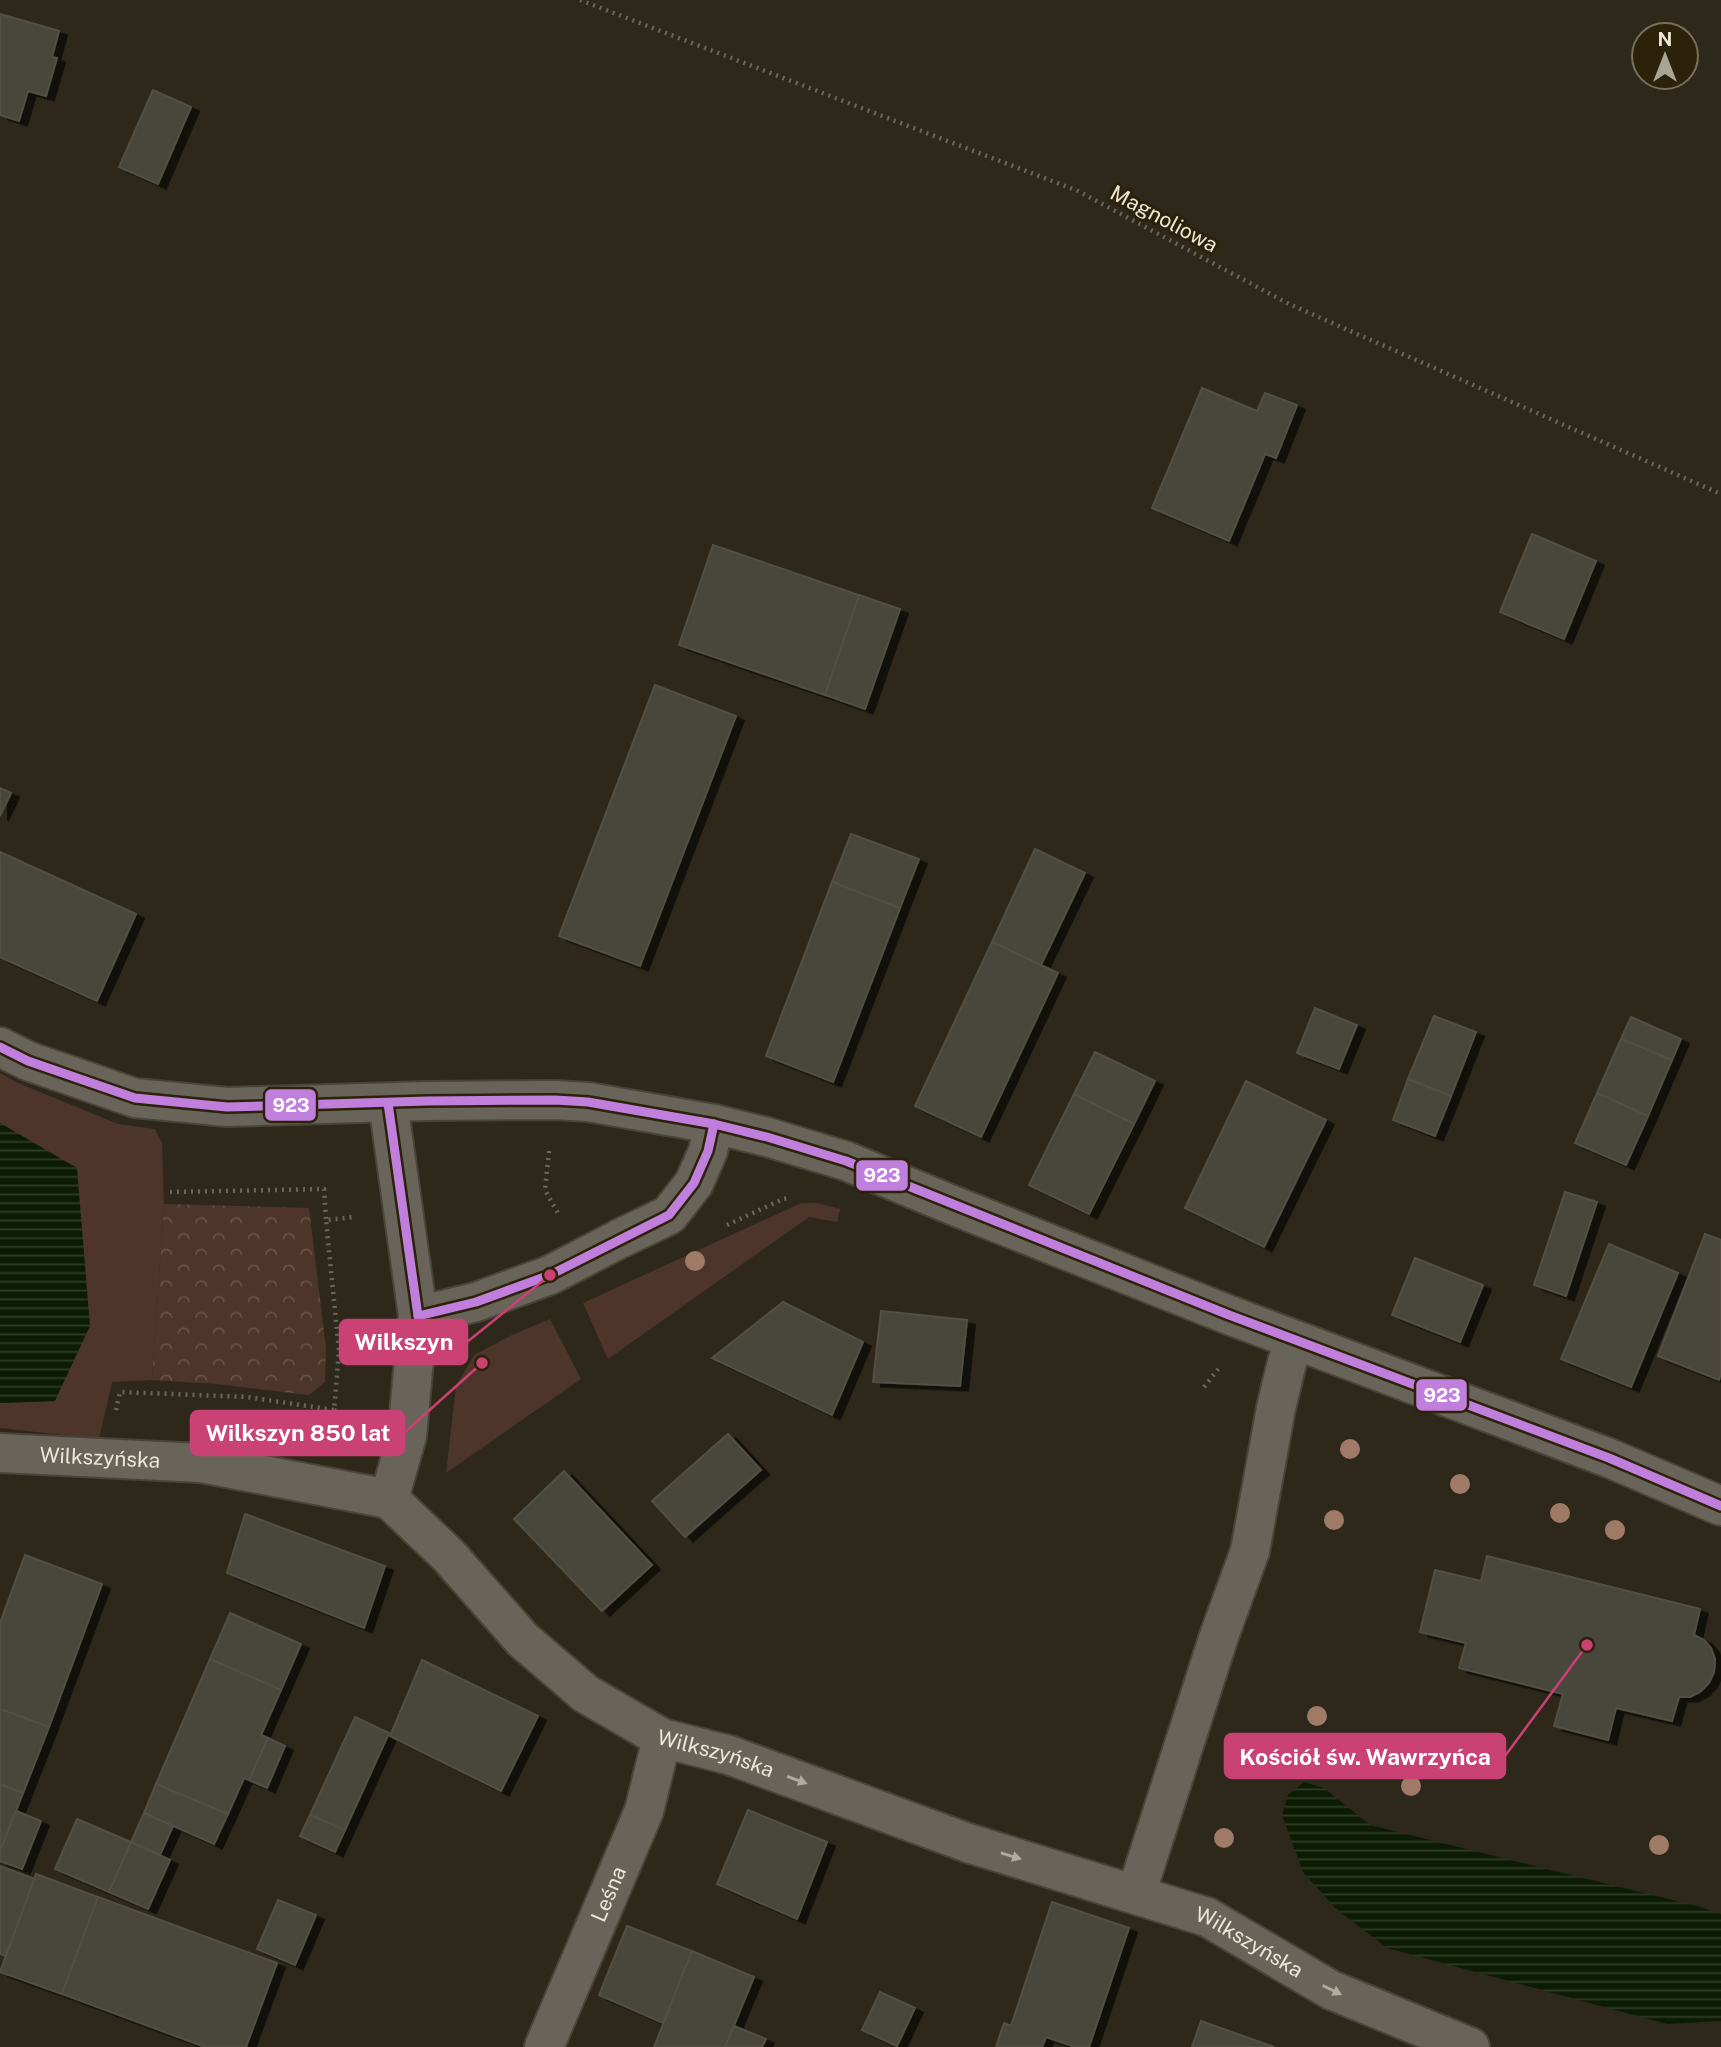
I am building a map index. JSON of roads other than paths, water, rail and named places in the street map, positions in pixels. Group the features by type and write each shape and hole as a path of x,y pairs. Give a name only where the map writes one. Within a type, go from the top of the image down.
{"street":[{"path":"0,1047 28,1061 135,1098 227,1107 555,1100 588,1102 714,1124 846,1161 1295,1341 1609,1458 1721,1506"},
{"path":"388,1103 418,1316 407,1436 389,1499"},
{"path":"418,1316 476,1302 550,1275 669,1215 694,1183 708,1151 714,1124"},
{"path":"1136,1894 1219,1636 1250,1551 1284,1377 1295,1341"},
{"name":"Wilkszyńska","path":"0,1453 201,1463 389,1499 449,1556 523,1640 586,1694 662,1738 729,1755 968,1843 1207,1917 1331,1990 1471,2047"},
{"name":"Leśna","path":"544,2047 644,1811 662,1738"}],"place":[{"name":"Wilkszyn","path":"550,1275"},
{"name":"Wilkszyn 850 lat","path":"482,1363"},
{"name":"Kościół św. Wawrzyńca","path":"1587,1645"}]}
